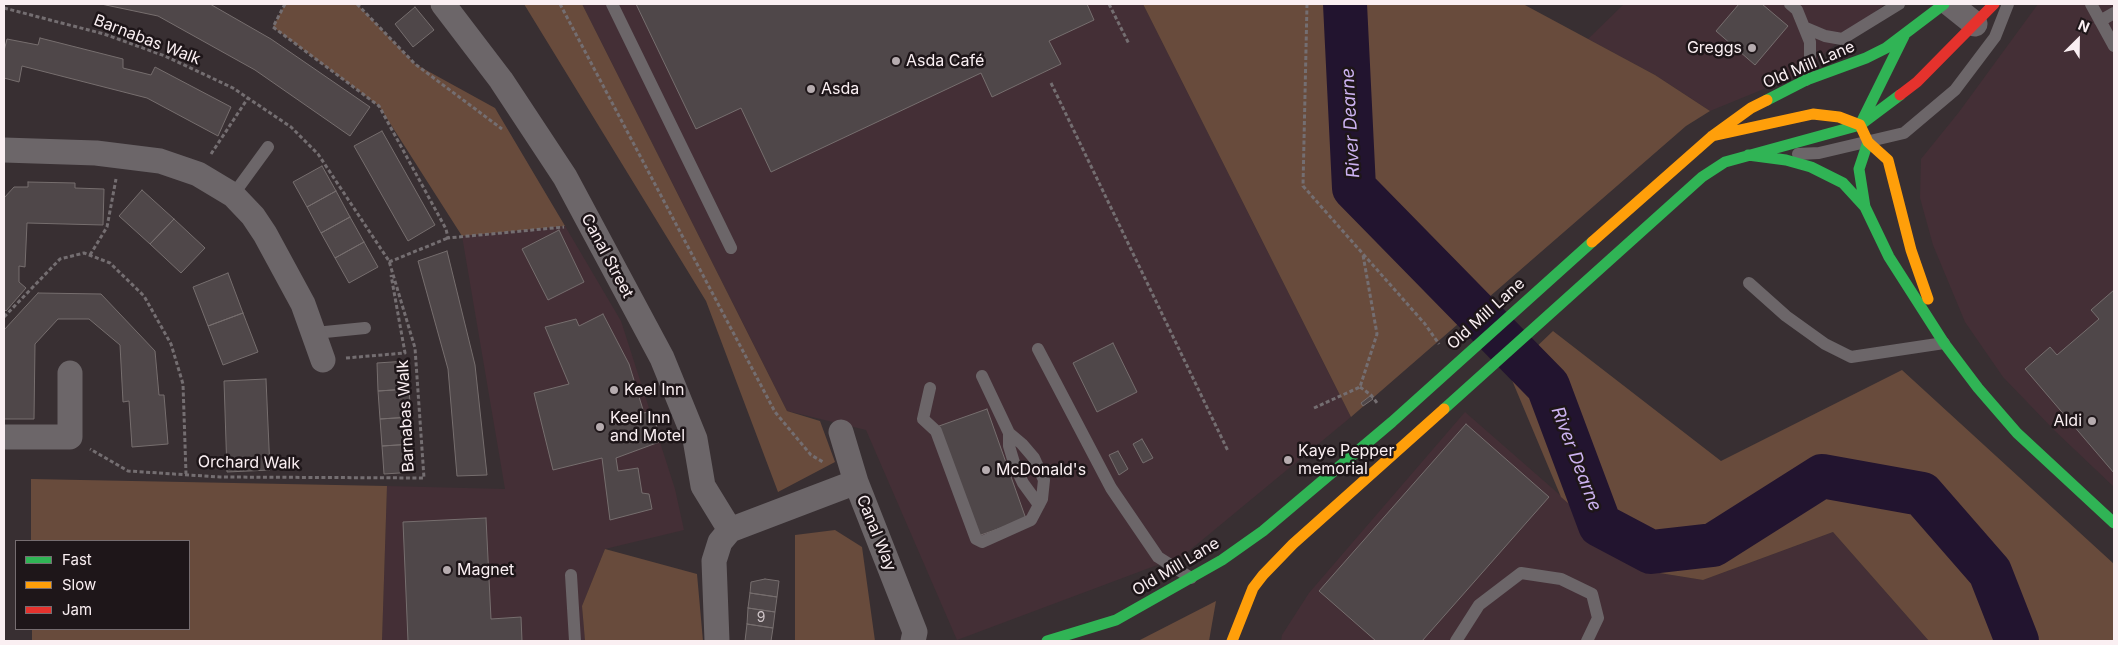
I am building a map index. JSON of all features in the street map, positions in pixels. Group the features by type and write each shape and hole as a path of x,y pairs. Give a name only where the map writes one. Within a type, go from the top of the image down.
{"main road":[{"name":"Old Mill Lane","path":"1047,641 1116,620 1191,578 1256,536 1300,502 1392,422 1518,306 1711,137 1751,108 1806,80 1866,58 1904,36 1944,4"},
{"path":"1232,641 1245,604 1254,588 1263,575 1293,544 1702,176 1725,162 1860,125 1917,82 1994,4"},
{"path":"1860,125 1904,36"},
{"path":"1711,137 1766,123 1813,114 1840,116 1860,125 1868,142 1888,160 1896,185 1911,250 1944,344"},
{"path":"1865,207 1860,169 1868,142"},
{"path":"1748,156 1786,160 1811,167 1843,183 1865,207 1889,257 1944,344 1978,388 2017,433 2114,523"}],"street":[{"name":"Canal Street","path":"443,4 501,80 565,176 662,358 695,439 703,486 730,530"},
{"path":"1950,4 1975,24"},
{"path":"4,150 96,153 160,161 198,174 233,195 253,216 265,234 303,304 315,333 323,360"},
{"path":"4,437 70,437 70,373"},
{"name":"Canal Way","path":"841,432 856,482 919,638"},
{"path":"717,641 714,561 720,542 730,530 856,482"}],"lane":[{"path":"612,4 731,248"},
{"path":"1790,4 1797,10 1806,28 1810,42 1806,80"},
{"path":"1806,28 1825,36 1842,38 1899,4"},
{"path":"1748,156 1819,153 1904,133 1955,90 1995,37 2008,4"},
{"path":"2091,4 2114,46"},
{"path":"2100,21 2114,13"},
{"path":"233,195 268,148"},
{"path":"1750,283 1786,316 1825,344 1851,357 1944,344"},
{"path":"315,333 365,328"},
{"path":"1038,349 1115,495 1158,557 1191,578"},
{"path":"930,388 923,419 936,431 978,542 982,542 1031,520 1039,505 1044,480 1034,458 1009,433 982,376"},
{"path":"1009,433 1009,446 1015,466 1023,484 1039,505"},
{"path":"1456,641 1479,605 1521,573 1561,579 1592,594 1598,618 1587,641"},
{"path":"571,576 576,641"},
{"path":"1245,604 1248,632"}],"path":[{"path":"285,4 273,27 379,106 446,229 448,238"},
{"path":"357,4 415,64 510,135"},
{"path":"560,4 774,412 811,455 856,482"},
{"path":"1109,4 1129,44"},
{"path":"1307,4 1303,186 1425,324"},
{"name":"Barnabas Walk","path":"4,8 104,34 165,56 233,88 291,127 318,154 389,261 415,348 424,478 327,477"},
{"path":"1051,83 1228,451"},
{"path":"198,174 248,98"},
{"path":"4,317 60,260 84,253 90,255 107,228 120,156"},
{"path":"389,261 448,238 590,224"},
{"path":"1314,408 1360,387 1377,334 1363,254"},
{"name":"Orchard Walk","path":"90,255 110,263 144,296 171,344 183,384 186,474 220,477 327,477"},
{"path":"1360,387 1371,395 1382,410"},
{"path":"70,437 128,471 186,474"}],"shaded area":[{"path":"285,4 357,4 415,64 495,108 565,226 462,236 379,106 273,27"},
{"path":"524,4 582,4 787,411 820,421 835,462 778,492 706,301"},
{"path":"582,4 1143,4 1351,417 1184,555 957,640 866,430 787,411"},
{"path":"1143,4 1523,4 1655,75 1710,111 1686,126 1351,417"},
{"path":"1624,4 1885,4 1798,75 1710,111 1655,75 1588,39"},
{"path":"2038,4 2114,4 2114,487 2054,430 2003,377 1965,322 1933,245 1920,198 1921,159 1959,112"},
{"path":"565,226 621,321 675,489 684,530 605,549 582,606 585,641 382,641 387,486 505,489 462,236"},
{"path":"1553,331 1721,461 1902,370 2114,564 2114,641 1929,641 1833,532 1703,580 1647,571 1561,497 1509,373"},
{"path":"1465,412 1647,571 1703,580 1833,532 1929,641 1281,641 1282,635 1309,593"},
{"path":"31,479 387,486 382,641 32,641 32,630 190,630 190,540 31,540"},
{"path":"835,530 862,547 875,641 795,641 795,535"},
{"path":"605,549 697,574 703,641 585,641 582,606"},
{"path":"1216,601 1209,641 1138,641"}],"building":[{"path":"101,4 210,4 271,39 370,107 350,136 255,70 158,16"},
{"name":"Asda","path":"636,4 1087,4 1094,20 1049,41 1061,64 992,97 981,73 771,172 741,108 696,129"},
{"name":"Greggs","path":"1739,4 1762,4 1788,26 1755,65 1716,31"},
{"path":"415,7 434,30 413,47 395,24"},
{"path":"40,38 123,59 123,68 151,75 155,67 231,107 218,136 147,98 22,66 19,82 4,78 4,51 7,39 38,45"},
{"path":"382,131 435,225 408,241 354,146"},
{"path":"322,166 336,191 307,207 293,182"},
{"path":"28,182 75,183 75,188 104,189 103,225 27,223 25,267 19,266 19,282 26,288 6,311 4,309 4,198 14,187 28,187"},
{"path":"142,190 174,219 150,244 119,216"},
{"path":"336,191 350,217 321,233 307,207"},
{"path":"350,217 364,242 335,258 321,233"},
{"path":"174,219 205,248 181,273 150,244"},
{"path":"559,230 584,282 548,300 522,249"},
{"path":"364,242 378,267 349,283 335,258"},
{"path":"447,251 475,365 487,475 457,476 448,369 418,261"},
{"path":"228,273 243,313 208,326 193,287"},
{"name":"Aldi","path":"2114,290 2114,473 2025,369 2050,347 2057,355 2099,319 2091,310"},
{"path":"38,293 101,294 155,351 159,395 164,395 168,444 132,447 129,401 123,402 120,345 89,319 58,319 35,344 34,419 4,419 4,330"},
{"path":"243,313 258,352 223,365 208,326"},
{"name":"Keel Inn and Motel","path":"603,314 629,364 644,413 651,411 662,441 616,458 618,471 638,468 642,493 649,494 652,509 610,520 602,458 553,470 534,393 569,384 545,327 576,319 579,326"},
{"path":"1113,343 1137,392 1097,412 1073,363"},
{"path":"407,361 409,389 378,391 377,363"},
{"path":"266,379 270,470 227,472 224,381"},
{"path":"409,389 411,417 380,419 378,391"},
{"path":"1370,396 1373,399 1363,406 1361,403"},
{"path":"987,409 1026,519 978,536 939,426"},
{"path":"411,417 413,444 382,446 380,419"},
{"path":"1466,424 1549,497 1422,641 1376,641 1319,591"},
{"path":"1142,439 1153,458 1143,463 1133,444"},
{"path":"413,444 415,472 384,474 382,446"},
{"path":"1118,451 1128,469 1119,475 1109,455"},
{"name":"Magnet","path":"486,518 491,619 521,617 522,641 408,641 403,522"},
{"path":"765,579 779,581 777,597 750,593 751,582"},
{"path":"750,593 777,597 775,612 748,608"},
{"path":"748,608 775,612 773,628 747,624"},
{"path":"747,624 773,628 771,641 745,641"}],"waterway":[{"name":"River Dearne","path":"1345,4 1354,188 1548,386 1600,525 1651,552 1713,545 1822,476 1922,494 1990,572 2017,641"}],"traffic: fast":[{"path":"1767,100 1806,80 1866,58 1886,48 1944,4"},
{"path":"1860,125 1904,36"},
{"path":"1444,409 1702,177 1725,162 1860,125 1900,95"},
{"path":"1865,207 1859,169 1868,142"},
{"path":"1748,155 1786,160 1811,167 1843,183 1865,207 1889,257 1944,343 1978,388 2017,433 2114,523"},
{"path":"1047,641 1116,620 1222,560 1263,531 1392,422 1592,242"}],"traffic: slow":[{"path":"1592,242 1711,137 1751,108 1767,100"},
{"path":"1712,136 1813,114 1839,117 1860,125 1868,142 1888,160 1911,250 1928,299"},
{"path":"1232,641 1253,588 1263,575 1293,544 1444,409"}],"traffic: jam":[{"path":"1900,95 1917,82 1994,4"}],"place":[{"name":"Greggs","path":"1752,48"},
{"name":"Asda Café","path":"896,61"},
{"name":"Asda","path":"811,89"},
{"name":"Keel Inn","path":"614,390"},
{"name":"Aldi","path":"2092,421"},
{"name":"Keel Inn and Motel","path":"600,427"},
{"name":"Kaye Pepper memorial","path":"1288,460"},
{"name":"McDonald's","path":"986,470"},
{"name":"Magnet","path":"447,570"}]}
